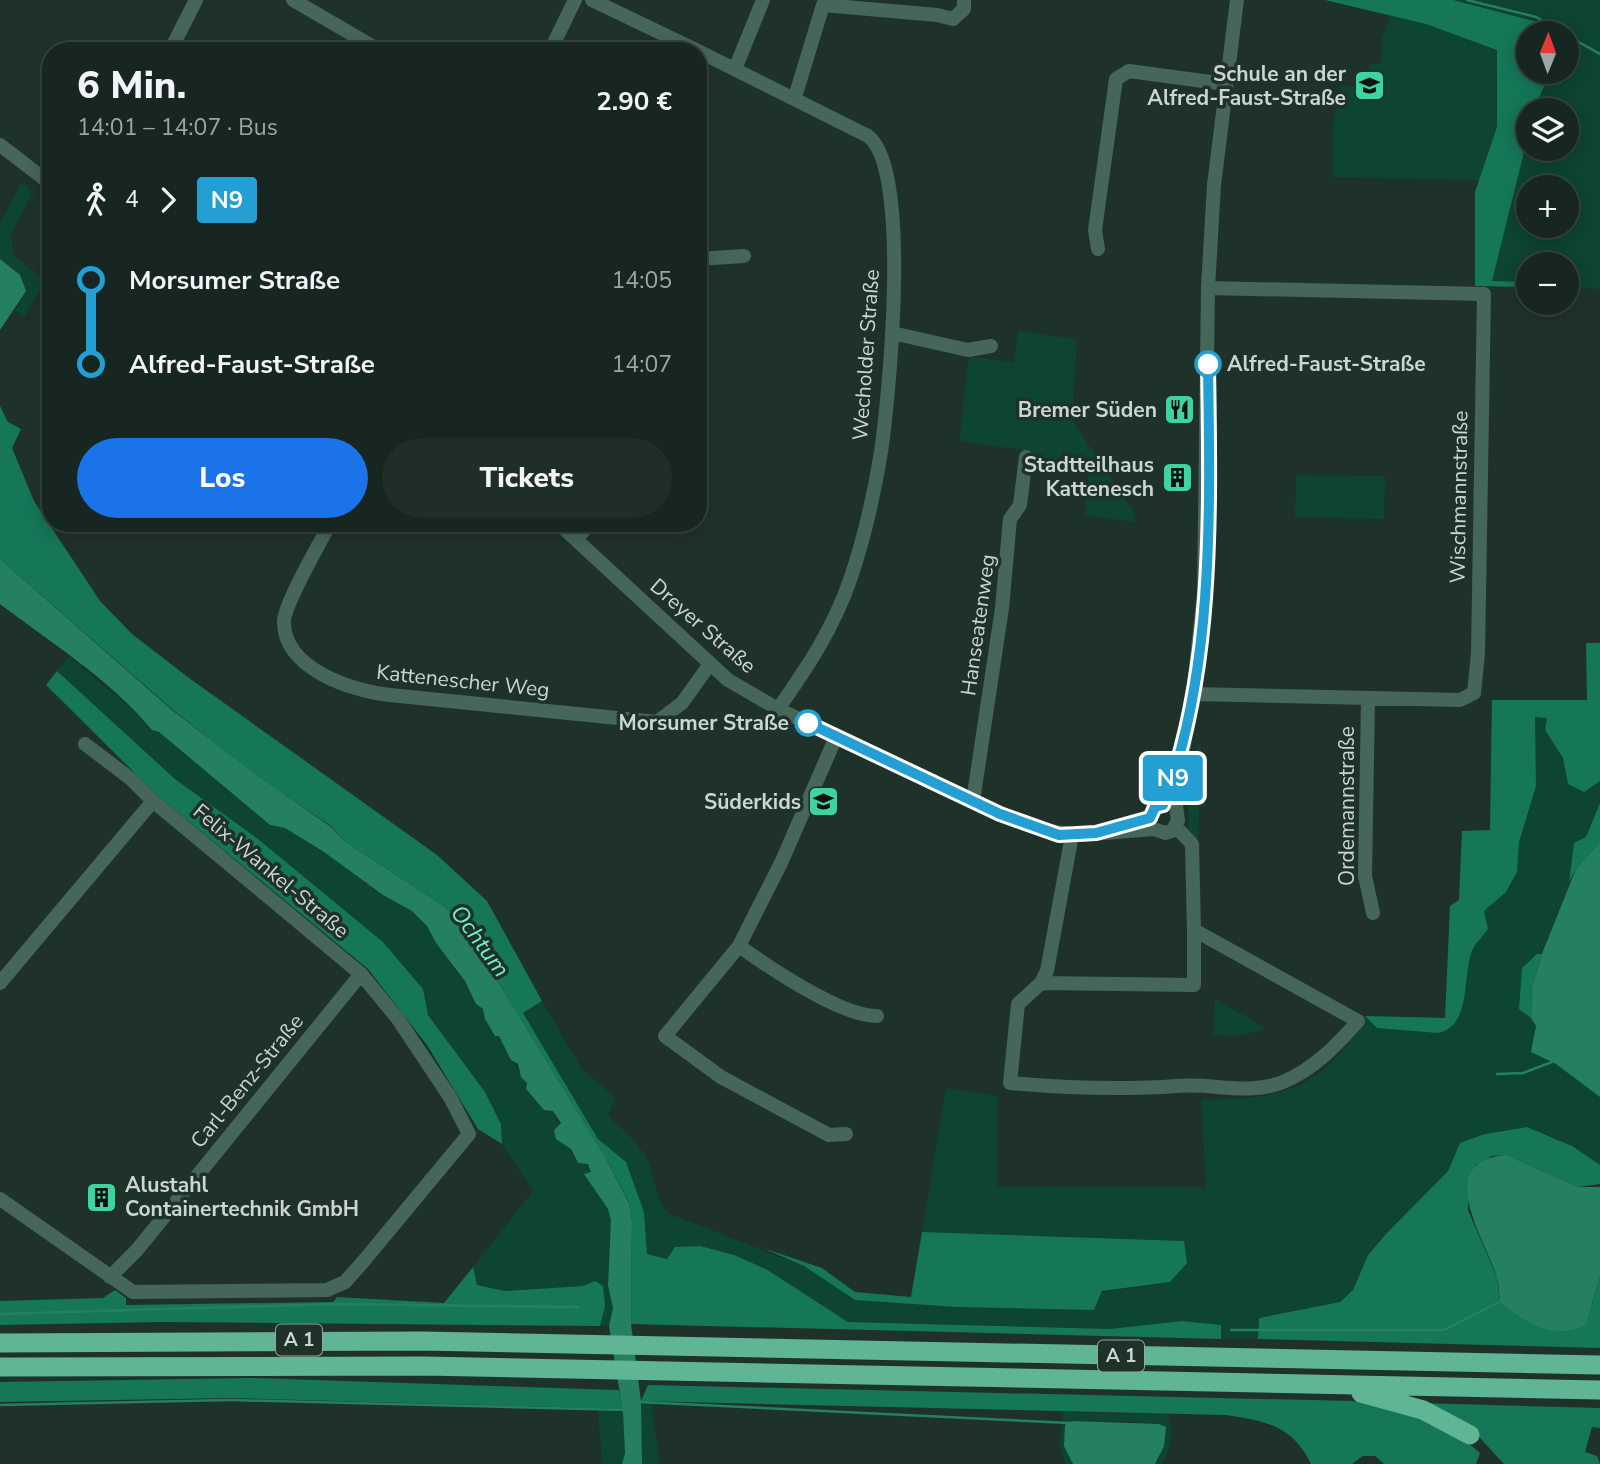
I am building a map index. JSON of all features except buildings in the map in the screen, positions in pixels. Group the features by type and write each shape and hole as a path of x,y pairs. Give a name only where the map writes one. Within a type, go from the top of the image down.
{"highway":[{"name":"A 1","path":"0,1343 255,1340 1600,1365"},
{"name":"A 1","path":"0,1367 260,1365 601,1369 1600,1390"},
{"path":"1322,1384 1423,1410 1469,1435"}],"street":[{"path":"175,42 196,0"},
{"path":"293,0 365,42"},
{"path":"554,42 575,0"},
{"name":"Wecholder Straße","path":"592,0 679,42"},
{"path":"735,69 763,0"},
{"path":"795,97 823,5 937,15 953,19 964,9 964,0"},
{"path":"846,1134 829,1135 721,1077 665,1036 739,946 781,863 836,737 973,802 1059,835 1096,833 1152,824 1165,833 1171,814 1193,694 1207,526 1208,288 1213,185 1237,0"},
{"name":"Wecholder Straße","path":"707,55 795,97 868,136 881,150 888,177 891,212 892,333 880,453 850,579 820,648 778,709"},
{"path":"1098,249 1094,230 1116,79 1129,71 1225,84"},
{"path":"0,145 42,177"},
{"path":"707,259 744,256"},
{"name":"Wischmannstraße","path":"1193,694 1460,700 1474,693 1483,294 1208,288"},
{"path":"892,333 968,350 991,346"},
{"name":"Hanseatenweg","path":"973,802 1002,608 1010,519 1020,505 1026,457"},
{"name":"Kattenescher Weg","path":"326,532 284,620 289,644 299,656 349,687 390,695 657,722 681,703 710,664"},
{"name":"Dreyer Straße","path":"568,532 710,664 749,694 836,737"},
{"path":"576,539 583,532"},
{"name":"Ordemannstraße","path":"1368,698 1365,876 1373,913"},
{"name":"Felix-Wankel-Straße","path":"85,744 131,779 153,801 361,974 397,1019 466,1124 469,1134 345,1282 327,1290 133,1292 110,1277"},
{"path":"0,983 153,801"},
{"path":"1041,983 1194,985 1192,844 1171,814 1155,807 1152,824"},
{"path":"1072,835 1057,929 1041,983 1018,1004 1010,1083 1106,1089 1261,1088 1281,1083 1309,1067 1334,1048 1358,1021 1194,930"},
{"path":"739,946 768,966 860,1016 877,1016"},
{"name":"Carl-Benz-Straße","path":"110,1277 137,1250 361,974"},
{"path":"0,1199 110,1277"}],"shaded area":[{"path":"1325,0 1600,0 1600,289 1579,288 1579,252 1516,252 1516,287 1475,286 1475,192 1479,180 1333,177 1333,127 1340,86 1369,87 1370,64 1381,64 1382,39 1390,16"},
{"path":"1325,0 1453,0 1533,21 1516,21 1516,84 1545,84 1539,98 1516,98 1516,161 1522,161 1518,175 1516,175 1492,281 1516,282 1516,287 1475,286 1475,192 1497,127 1497,50 1426,24"},
{"path":"22,182 34,192 11,234 13,255 42,278 42,288 24,317 15,311 26,291 13,268 0,259 0,222"},
{"path":"0,259 20,275 26,291 0,330"},
{"path":"1018,331 1077,339 1072,420 1135,514 1134,522 1085,515 1089,464 1030,457 1024,450 959,441 969,356 1014,363"},
{"path":"0,406 8,422 21,429 12,448 34,501 42,513 42,532 54,532 100,601 132,634 189,678 437,855 487,901 542,1001 523,1013 598,1139 626,1162 644,1212 647,1254 667,1259 675,1247 700,1246 734,1255 766,1269 848,1322 1110,1329 1182,1321 1221,1325 1221,1339 631,1324 632,1220 629,1202 604,1155 462,923 445,907 344,841 331,826 259,778 173,710 0,559"},
{"path":"1296,475 1385,476 1384,519 1295,517"},
{"path":"0,559 172,710 259,777 331,827 344,841 445,907 462,923 604,1155 629,1203 632,1220 631,1324 641,1401 642,1464 622,1464 625,1453 623,1412 609,1326 613,1308 608,1285 611,1220 608,1209 584,1174 591,1172 588,1164 578,1163 571,1149 556,1139 554,1130 561,1123 553,1111 544,1110 526,1089 527,1083 521,1077 518,1064 511,1060 499,1036 495,1036 485,1019 483,1009 476,1004 465,981 436,943 427,926 412,911 383,895 324,852 285,828 270,825 159,732 152,730 99,678 0,604"},
{"path":"1586,643 1600,643 1600,842 1576,869 1543,950 1532,987 1531,1018 1536,1026 1532,1052 1556,1064 1600,1097 1600,1165 1549,1135 1534,1131 1502,1131 1461,1143 1448,1171 1368,1255 1353,1290 1340,1302 1259,1318 1258,1339 1221,1339 1221,1325 1182,1321 1110,1329 848,1322 766,1269 734,1255 668,1259 647,1254 647,1241 608,1149 598,1139 523,1013 542,1001 581,1068 616,1098 608,1115 643,1151 661,1202 670,1214 804,1266 855,1300 1006,1307 1170,1282 1184,1241 922,1232 946,1088 998,1096 997,1186 1206,1187 1201,1099 1254,1097 1298,1086 1317,1075 1334,1060 1350,1041 1365,1016 1445,1018 1450,906 1459,900 1462,831 1490,830 1492,700 1587,700"},
{"path":"1586,643 1600,643 1600,781 1584,792 1568,784 1563,758 1545,730 1547,718 1535,717 1536,786 1519,842 1517,872 1506,892 1484,911 1488,929 1472,951 1464,999 1456,1021 1449,1029 1438,1033 1377,1028 1365,1016 1445,1018 1450,906 1459,900 1462,831 1490,830 1492,700 1587,700"},
{"path":"69,657 143,718 152,730 159,732 270,825 285,828 324,852 383,895 413,911 427,926 436,943 465,981 476,1004 484,1009 485,1019 495,1036 499,1036 527,1083 526,1089 548,1113 550,1108 553,1111 575,1159 588,1163 591,1173 585,1174 608,1209 611,1220 608,1285 613,1308 609,1326 600,1326 605,1306 583,1286 505,1291 476,1285 473,1267 533,1191 502,1144 501,1124 485,1092 428,1015 423,989 383,942 258,839 175,779 57,671"},
{"path":"57,671 175,779 258,839 383,942 423,989 428,1015 485,1092 501,1124 502,1144 478,1129 427,1045 368,969 158,796 46,685"},
{"path":"1198,745 1201,745 1198,850 1188,828 1189,776"},
{"path":"1600,803 1600,842 1576,869 1569,882 1574,843 1586,837"},
{"path":"1600,842 1600,1097 1556,1064 1531,1052 1536,1026 1531,1018 1532,987 1543,951 1576,869"},
{"path":"1537,954 1542,954 1532,987 1531,1018 1519,1009 1522,968"},
{"path":"1215,998 1266,1029 1238,1036 1213,1035"},
{"path":"1527,1127 1572,1146 1600,1165 1600,1184 1578,1187 1507,1155 1492,1156 1476,1165 1470,1176 1468,1210 1497,1277 1500,1302 1592,1305 1600,1277 1600,1348 1258,1339 1259,1318 1340,1302 1353,1290 1368,1255 1448,1171 1460,1143 1485,1134"},
{"path":"1507,1155 1578,1187 1600,1187 1600,1277 1586,1324 1575,1329 1563,1331 1541,1327 1500,1302 1497,1277 1474,1222 1467,1185 1472,1171 1485,1160"},
{"path":"922,1232 1184,1241 1187,1263 1170,1282 1102,1291 1094,1310 957,1307 855,1300 804,1266 760,1247 822,1268 855,1292 911,1297"},
{"path":"473,1267 477,1285 505,1291 583,1286 595,1281 603,1286 605,1306 600,1326 161,1322 0,1325 0,1301 103,1298 115,1290 126,1298 126,1305 333,1302 337,1297 444,1303"},
{"path":"251,1378 619,1390 623,1409 231,1398 0,1402 0,1382"},
{"path":"648,1385 1353,1401 1387,1407 1421,1418 1452,1433 1480,1453 1476,1464 1384,1464 1375,1456 1363,1456 1352,1464 1311,1464 1295,1441 1276,1427 1226,1415 641,1401"},
{"path":"641,1401 651,1401 660,1464 642,1464"},
{"path":"1421,1403 1600,1408 1600,1428 1592,1427 1585,1452 1597,1456 1600,1464 1504,1464 1469,1426"},
{"path":"598,1410 623,1412 625,1453 622,1464 602,1464"},
{"path":"1063,1412 1168,1414 1171,1440 1168,1451 1162,1464 1155,1464 1160,1458 1137,1422 1072,1421 1065,1425 1064,1445 1073,1464 1065,1464 1060,1447"},
{"path":"1072,1421 1159,1424 1166,1427 1164,1446 1155,1464 1073,1464 1064,1446 1065,1425"}],"waterway":[{"path":"1467,0 1543,21"},
{"path":"1579,42 1600,54"},
{"path":"1497,1074 1523,1073 1552,1062"},
{"path":"1231,1330 1444,1330 1501,1301"},
{"path":"0,1314 335,1304 578,1307"},
{"path":"0,1405 229,1400"},
{"path":"231,1400 624,1410"},
{"path":"639,1402 1069,1423"}],"bus line":[{"name":"N9","path":"808,723 1000,814 1059,835 1096,833 1150,818 1155,807 1163,805 1180,760 1193,694 1204,593 1208,364"}],"place":[{"name":"Schule an der Alfred-Faust-Straße","path":"1369,86"},
{"name":"Alfred-Faust-Straße","path":"1208,364"},
{"name":"Bremer Süden","path":"1180,410"},
{"name":"Stadtteilhaus Kattenesch","path":"1177,477"},
{"name":"Morsumer Straße","path":"808,723"},
{"name":"Süderkids","path":"824,802"},
{"name":"Alustahl Containertechnik GmbH","path":"102,1197"}],"water label":[{"name":"Ochtum","path":"480,941"}]}
